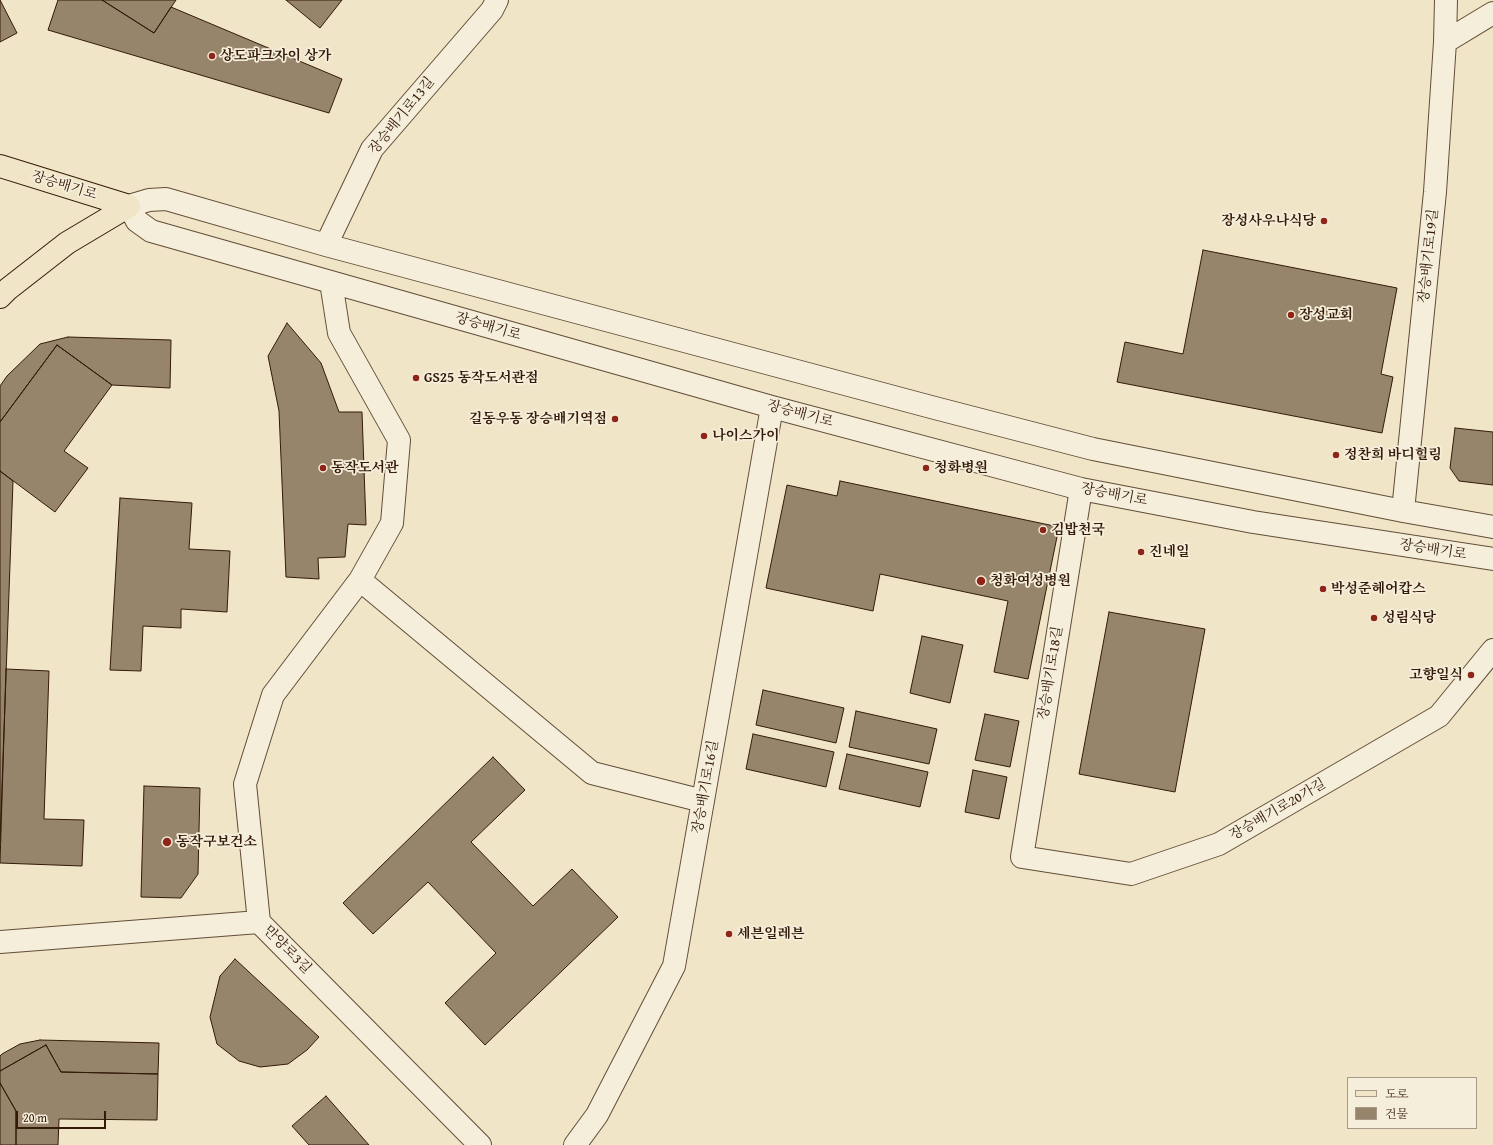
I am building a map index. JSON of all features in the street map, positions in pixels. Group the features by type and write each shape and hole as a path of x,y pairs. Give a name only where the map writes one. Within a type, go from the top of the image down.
{"main road":[{"name":"장승배기로","path":"0,166 129,206"},
{"path":"0,297 8,289 67,243 129,206"}],"street":[{"name":"장승배기로13길","path":"326,245 372,149 492,10 497,0"},
{"name":"장승배기로19길","path":"1403,511 1434,200 1445,42 1446,0"},
{"path":"1445,42 1493,13"},
{"path":"129,206 149,200 166,199 326,245 1093,449 1403,511 1493,527"},
{"name":"장승배기로","path":"129,206 137,221 151,231 772,407 1080,489 1253,522 1493,559"},
{"path":"259,922 246,784 273,695 360,580 392,522 399,440 339,333 331,282"},
{"name":"장승배기로16길","path":"575,1145 597,1115 674,966 772,407"},
{"name":"장승배기로18길","path":"1022,857 1080,489"},
{"path":"360,580 592,773 703,801"},
{"name":"장승배기로20가길","path":"1022,857 1131,874 1219,844 1439,716 1493,650"},
{"name":"만양로3길","path":"0,942 259,922 480,1145"}],"building":[{"path":"0,0 17,33 0,42"},
{"name":"상도파크자이 상가","path":"58,0 102,0 154,33 171,7 342,79 329,113 48,30"},
{"path":"102,0 176,0 154,33"},
{"path":"286,0 342,0 320,28"},
{"name":"장성교회","path":"1203,250 1397,288 1381,374 1393,377 1382,433 1117,382 1125,342 1183,354"},
{"name":"동작도서관","path":"287,323 321,363 339,412 362,412 366,525 348,524 345,557 318,558 319,579 286,577 279,411 268,356"},
{"path":"68,337 171,340 170,388 112,385 57,345 0,422 0,386 7,376 40,344"},
{"path":"57,345 112,385 64,451 88,468 55,512 0,471 0,422"},
{"path":"1455,428 1493,432 1493,485 1459,481 1450,468"},
{"path":"0,471 13,481 0,842"},
{"name":"청화여성병원","path":"840,481 1059,527 1028,679 994,672 1008,601 880,574 873,611 766,588 787,485 837,496"},
{"path":"120,498 192,503 189,549 230,551 227,612 181,609 181,628 143,626 141,671 110,670"},
{"path":"1109,612 1205,629 1175,792 1079,774"},
{"path":"922,636 963,645 950,703 910,693"},
{"path":"6,669 49,671 44,819 84,820 82,866 0,863"},
{"path":"763,690 844,708 836,743 756,725"},
{"path":"856,711 937,729 929,764 849,747"},
{"path":"985,714 1019,721 1010,767 975,760"},
{"path":"753,734 834,752 826,787 746,769"},
{"path":"847,754 928,772 920,807 839,789"},
{"path":"493,757 525,790 471,842 533,906 572,869 618,917 485,1045 445,1003 496,953 428,882 373,934 343,903"},
{"path":"973,770 1007,777 999,819 965,812"},
{"path":"144,786 200,788 198,874 181,898 141,897"},
{"path":"235,959 319,1037 307,1050 288,1064 260,1067 239,1061 217,1044 210,1017 220,976"},
{"path":"40,1040 159,1043 158,1074 61,1072 46,1045 0,1071 0,1056 2,1054 20,1044"},
{"path":"46,1045 61,1072 158,1074 157,1120 59,1119 58,1145 16,1145 16,1111 0,1083 0,1071"},
{"path":"0,1083 16,1111 16,1145 0,1145"},
{"path":"326,1096 369,1145 309,1145 292,1126"}],"place":[{"name":"상도파크자이 상가","path":"212,56"},
{"name":"장성사우나식당","path":"1324,221"},
{"name":"장성교회","path":"1291,315"},
{"name":"GS25 동작도서관점","path":"416,378"},
{"name":"길동우동 장승배기역점","path":"615,419"},
{"name":"나이스가이","path":"704,436"},
{"name":"정찬희 바디힐링","path":"1336,455"},
{"name":"동작도서관","path":"323,468"},
{"name":"청화병원","path":"926,468"},
{"name":"김밥천국","path":"1043,530"},
{"name":"진네일","path":"1141,552"},
{"name":"청화여성병원","path":"981,581"},
{"name":"박성준헤어캅스","path":"1323,589"},
{"name":"성림식당","path":"1374,618"},
{"name":"고향일식","path":"1471,675"},
{"name":"동작구보건소","path":"167,842"},
{"name":"세븐일레븐","path":"729,934"}]}
